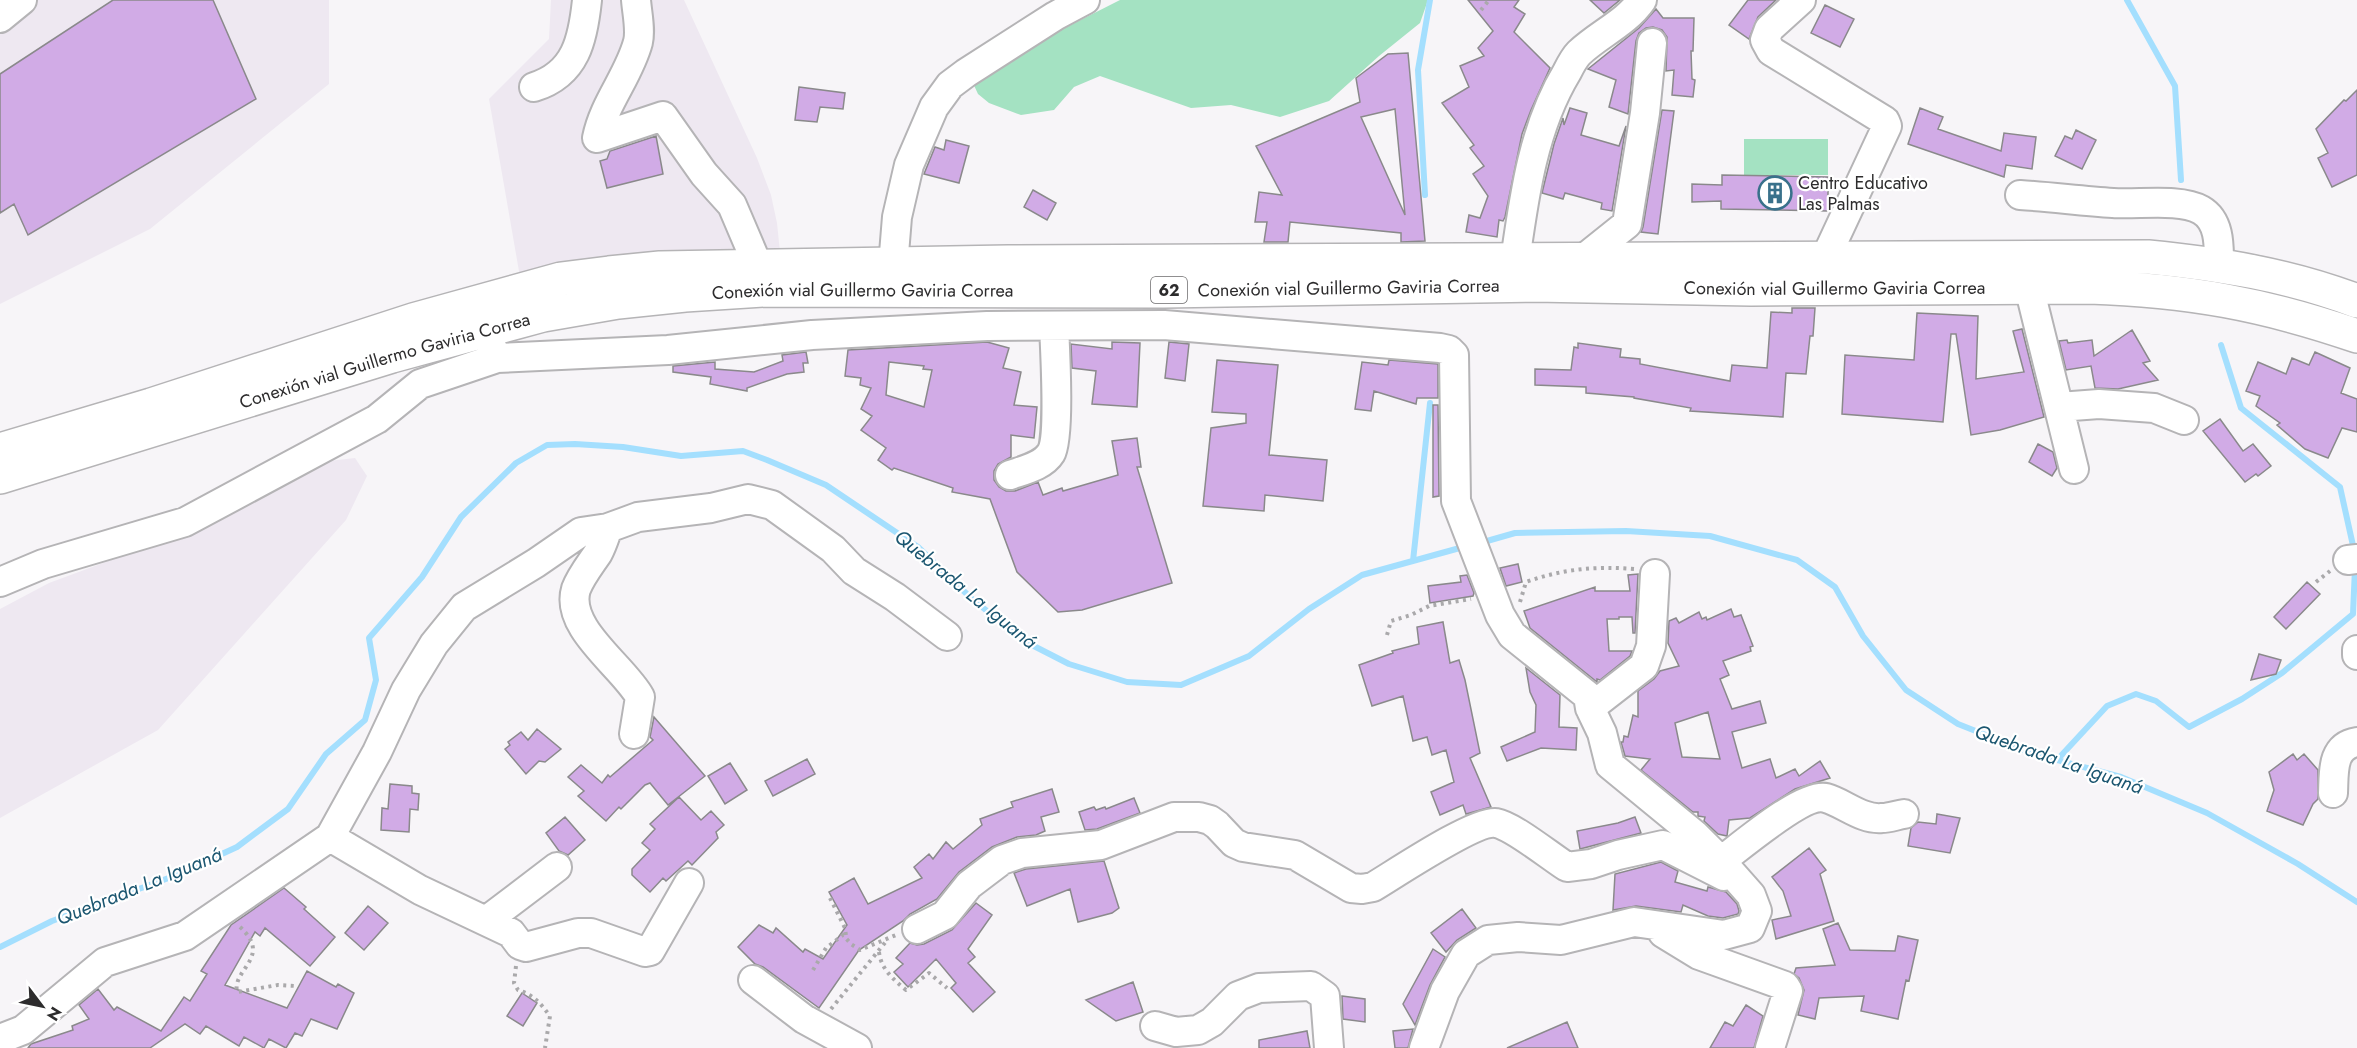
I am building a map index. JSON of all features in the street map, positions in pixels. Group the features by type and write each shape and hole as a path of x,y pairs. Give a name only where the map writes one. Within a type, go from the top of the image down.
{"highway":[{"name":"Conexión vial Guillermo Gaviria Correa","path":"0,450 151,405 413,320 561,279 660,268 893,266 1020,262 2148,257 2219,264 2268,274 2326,289 2357,301"},
{"name":"Conexión vial Guillermo Gaviria Correa","path":"0,477 371,362 491,345 543,315 618,302 765,290 1164,291 1534,285 1750,289 2029,287 2145,289 2201,295 2256,305 2357,336"}],"street":[{"path":"0,18 22,0"},
{"path":"534,87 547,82 577,52 584,32 587,0"},
{"path":"636,0 639,40 605,110 597,138 663,116 704,174 732,205 758,266"},
{"path":"893,266 897,217 909,165 934,107 950,86 966,73 1059,8 1085,0"},
{"path":"1515,261 1521,217 1540,132 1554,93 1577,54 1634,11 1642,0"},
{"path":"1801,0 1769,29 1765,40 1771,51 1885,121 1887,126 1825,259"},
{"path":"1582,260 1627,224 1645,113 1652,43"},
{"path":"2020,195 2113,203 2177,203 2201,210 2213,224 2219,238 2219,264"},
{"path":"1627,224 1655,260"},
{"path":"2029,287 2074,469"},
{"path":"0,582 43,564 185,522 377,419 420,384 491,345 668,350 812,335 987,326 1164,325 1449,350 1454,355 1456,501 1502,615 1588,696 1590,708 1602,732 1610,765 1694,834 1751,895 1757,911 1750,928 1724,935 1635,922 1561,940 1518,937 1488,940 1466,954 1445,991 1424,1048"},
{"path":"1010,475 1038,465 1052,452 1055,419 1054,326"},
{"path":"2059,407 2099,404 2154,408 2184,420"},
{"path":"0,1039 23,1030 105,962 186,936 330,837 377,752 405,690 434,644 464,607 536,563 581,532 608,528 638,517 711,508 748,500 772,505 833,549 854,571 895,597 947,636"},
{"path":"608,528 599,552 585,572 576,591 576,609 587,634 640,696 634,734"},
{"path":"1590,708 1644,666 1651,646 1655,574"},
{"path":"2357,650 2357,655"},
{"path":"2333,793 2336,757 2345,747 2357,742"},
{"path":"1721,861 1810,798 1824,797 1880,819 1904,814"},
{"path":"917,928 945,915 969,885 1002,860 1022,853 1101,845 1174,817 1199,817 1210,820 1234,843 1243,847 1295,855 1351,888 1373,887 1475,828 1495,823 1514,831 1567,867 1591,864 1618,855 1664,845 1741,886"},
{"path":"330,837 410,884 511,933 520,945 526,946 578,933 591,933 645,952 650,951 689,883"},
{"path":"486,921 557,867"},
{"path":"1647,923 1699,955 1785,986 1788,991 1786,1001 1770,1048"},
{"path":"753,980 811,1023 858,1048"},
{"path":"1155,1026 1176,1032 1198,1030 1212,1022 1238,996 1259,988 1311,986 1325,996 1329,1048"}],"path":[{"path":"1481,10 1489,0"},
{"path":"1387,634 1391,621 1429,606 1502,615 1526,582 1550,574 1584,568 1644,569 1655,574"},
{"path":"830,898 845,928 846,937 860,950 865,950 917,928"},
{"path":"219,913 248,934 252,943 252,953 248,966 237,985 237,992 278,985 296,986"},
{"path":"813,970 826,948 835,939 843,935 846,937"},
{"path":"811,1023 836,1005 889,938"},
{"path":"520,945 514,983 518,990 540,1002 550,1016 545,1048"},
{"path":"879,951 880,962 906,990 929,973 947,988"}],"shaded area":[{"path":"0,0 329,0 329,84 150,229 0,304"},
{"path":"551,0 684,0 757,158 771,195 780,252 520,277 489,99 549,39"},
{"path":"355,458 367,476 346,520 158,730 0,818 0,609 49,583 203,526 329,461"}],"green space":[{"path":"1120,0 1428,0 1420,23 1329,101 1280,117 1231,105 1191,108 1100,76 1074,87 1054,110 1021,115 989,103 978,94 972,81 984,69"},
{"path":"1744,139 1828,139 1828,175 1744,175"}],"building":[{"path":"113,0 213,0 256,99 28,235 14,204 0,213 0,74"},
{"path":"1468,0 1519,0 1514,7 1525,14 1514,32 1550,68 1522,134 1505,217 1503,221 1499,220 1497,237 1466,232 1469,215 1480,218 1488,196 1473,174 1484,166 1470,148 1474,145 1442,103 1469,87 1460,66 1484,56 1478,48 1493,31"},
{"path":"1590,0 1620,0 1604,13"},
{"path":"1748,0 1776,0 1758,17 1749,39 1729,25"},
{"path":"1825,5 1854,19 1840,47 1811,33"},
{"path":"1656,9 1663,18 1694,18 1693,51 1691,51 1692,79 1695,80 1693,97 1672,95 1674,70 1666,71 1667,37 1662,30 1653,27 1646,28 1639,33 1636,41 1628,114 1609,107 1616,80 1588,69 1639,28"},
{"path":"1408,53 1425,241 1401,242 1401,233 1290,222 1288,242 1264,242 1267,222 1255,222 1259,192 1282,195 1256,146 1360,102 1356,78 1388,54","holes":["1395,109 1405,215 1361,117"]},
{"path":"799,87 845,93 843,109 820,107 817,122 795,120"},
{"path":"2357,90 2357,175 2332,187 2318,158 2328,153 2316,129"},
{"path":"1570,108 1587,113 1581,135 1619,146 1626,126 1612,211 1601,209 1602,203 1565,193 1563,199 1542,193 1554,144 1563,118 1564,125"},
{"path":"1920,108 1943,117 1938,129 2001,151 2004,133 2036,137 2032,169 2006,165 2004,177 1908,144"},
{"path":"1662,110 1674,111 1658,234 1641,232"},
{"path":"2076,130 2096,140 2082,169 2055,156 2065,136 2072,139"},
{"path":"656,136 663,174 607,188 600,161 607,159 610,151"},
{"path":"946,140 969,146 959,183 924,174 935,147 944,150"},
{"name":"Centro Educativo Las Palmas","path":"1722,175 1828,177 1828,211 1721,209 1721,201 1692,202 1692,184 1722,185"},
{"path":"1033,190 1056,203 1047,220 1024,207"},
{"path":"1792,308 1815,308 1813,336 1810,336 1806,374 1786,373 1783,417 1690,411 1691,408 1634,397 1586,393 1586,387 1535,385 1535,369 1571,370 1574,347 1578,348 1578,343 1621,349 1620,357 1640,359 1640,364 1730,381 1732,365 1767,368 1771,312 1792,313"},
{"path":"1917,313 1978,316 1976,379 2024,372 2013,331 2022,329 2044,417 2000,430 1971,435 1956,334 1951,334 1943,422 1842,414 1845,355 1914,360"},
{"path":"2132,330 2150,361 2143,363 2158,380 2118,389 2095,388 2091,366 2066,370 2059,341 2067,340 2068,343 2092,340 2094,356"},
{"path":"987,342 1009,348 1003,368 1021,372 1014,405 1037,407 1034,438 1011,435 1011,457 998,464 994,471 994,480 1006,491 1015,491 1038,482 1043,495 1062,488 1063,491 1118,475 1112,441 1137,438 1141,467 1137,467 1172,583 1082,610 1058,612 1017,572 990,499 952,492 953,488 894,468 892,470 878,460 886,448 861,430 872,416 861,409 871,388 860,385 861,378 845,376 848,350","holes":["889,362 924,366 923,369 932,370 924,407 886,395"]},
{"path":"1112,342 1140,343 1137,407 1092,404 1096,371 1072,368 1071,344 1112,349"},
{"path":"1169,342 1189,344 1185,381 1165,378"},
{"path":"806,352 808,363 803,363 804,372 787,374 747,388 747,391 710,384 711,377 673,372 673,366 715,362 715,369 754,372 783,361 782,355"},
{"path":"2315,352 2350,368 2341,393 2357,399 2357,432 2342,428 2328,458 2305,449 2277,425 2280,423 2256,406 2260,396 2246,391 2258,362 2286,374 2292,358 2309,365"},
{"path":"1217,360 1278,365 1269,455 1327,460 1323,501 1265,495 1264,511 1203,506 1211,428 1246,423 1246,414 1212,412"},
{"path":"1389,360 1438,364 1438,398 1417,398 1416,404 1374,391 1371,411 1355,409 1362,362 1388,365"},
{"path":"1433,405 1438,405 1439,496 1433,497"},
{"path":"2220,419 2243,451 2253,444 2271,466 2245,482 2203,431"},
{"path":"2038,444 2053,452 2057,468 2052,476 2029,462"},
{"path":"1518,564 1522,582 1506,586 1500,568"},
{"path":"1638,574 1635,633 1633,633 1632,617 1607,619 1609,651 1632,651 1630,656 1600,680 1597,679 1597,682 1530,628 1524,611 1595,587 1595,591 1630,591 1628,575"},
{"path":"1467,575 1473,596 1430,603 1428,586 1461,582 1460,576"},
{"path":"2307,582 2320,594 2286,629 2274,617"},
{"path":"1731,609 1734,617 1741,615 1753,646 1750,647 1751,651 1723,661 1729,675 1720,679 1732,709 1760,701 1766,723 1732,732 1742,768 1770,759 1776,778 1795,769 1799,776 1820,761 1830,778 1795,789 1750,818 1729,820 1727,836 1718,834 1704,821 1705,817 1698,816 1698,812 1693,812 1641,770 1650,759 1625,756 1621,742 1624,736 1628,737 1633,715 1638,717 1638,691 1654,679 1660,671 1679,666 1668,643 1669,621 1676,618 1679,623 1699,612 1702,619 1706,617 1707,620","holes":["1708,712 1720,759 1682,757 1675,723"]},
{"path":"1443,622 1450,663 1459,660 1465,680 1480,753 1470,758 1491,807 1466,814 1463,805 1440,815 1431,792 1454,782 1446,750 1432,755 1427,737 1413,741 1403,696 1372,706 1359,665 1393,653 1392,651 1419,644 1417,627"},
{"path":"2259,654 2281,660 2276,674 2251,680"},
{"path":"1526,668 1560,695 1559,727 1577,728 1576,750 1541,748 1507,761 1501,747 1535,732 1536,705 1530,692"},
{"path":"654,717 705,776 668,805 650,783 645,785 606,821 578,796 584,791 568,777 581,765 602,783 608,775 610,777 653,740 650,737"},
{"path":"537,729 561,749 545,762 539,761 526,774 505,749 510,745 508,742 521,732 528,740"},
{"path":"2293,754 2297,760 2304,754 2318,770 2318,799 2313,804 2303,825 2267,811 2274,790 2269,772"},
{"path":"807,759 815,774 773,796 765,781"},
{"path":"730,763 747,790 725,804 708,776"},
{"path":"390,784 412,786 412,793 419,794 418,810 410,809 409,832 381,830 382,808 388,809"},
{"path":"1052,789 1059,812 1041,817 1045,831 1036,835 1017,837 992,847 959,872 937,899 910,914 859,950 819,1008 763,967 755,964 738,947 759,925 773,933 776,928 803,952 805,949 823,959 847,925 829,892 854,878 868,904 922,878 914,867 929,854 933,859 946,842 953,849 982,825 980,819 1013,807 1011,802"},
{"path":"679,797 701,820 711,811 724,825 716,832 718,838 692,865 688,861 666,881 663,878 650,892 632,875 632,869 650,850 642,843 655,829 650,824"},
{"path":"1134,798 1140,813 1097,829 1085,830 1079,812 1094,807 1096,810 1105,807 1106,809"},
{"path":"1937,814 1960,818 1950,853 1908,846 1911,828 1918,822 1936,824"},
{"path":"565,817 585,840 568,855 559,851 546,833"},
{"path":"1635,817 1641,833 1580,849 1577,831 1618,823"},
{"path":"1809,848 1826,870 1820,874 1834,921 1776,939 1772,920 1791,916 1783,891 1772,877"},
{"path":"1104,861 1119,908 1112,913 1078,922 1070,889 1027,906 1014,873 1026,869"},
{"path":"1661,862 1678,871 1675,882 1707,891 1708,887 1726,892 1737,904 1738,914 1723,918 1708,916 1683,905 1681,912 1636,906 1613,910 1615,874"},
{"path":"284,888 335,937 310,966 265,928 260,936 255,932 225,985 287,1008 307,971 336,987 338,984 354,993 337,1029 311,1019 302,1036 295,1033 286,1048 269,1039 264,1048 244,1037 239,1046 206,1026 200,1034 185,1024 150,1048 28,1048 31,1044 73,1030 72,1026 89,1019 79,1005 98,989 114,1010 117,1007 161,1031 184,997 190,1001 207,974 201,971 231,925"},
{"path":"976,903 992,915 968,949 975,957 968,963 995,992 973,1012 951,988 956,983 936,959 908,987 894,972 903,964 896,958 910,943 924,944 952,930"},
{"path":"368,906 388,923 364,950 345,933"},
{"path":"1462,909 1476,928 1457,940 1446,952 1431,933"},
{"path":"1838,923 1850,950 1895,951 1898,936 1918,940 1909,981 1906,980 1898,1019 1861,1011 1864,996 1819,998 1815,1019 1798,1015 1804,990 1799,978 1794,974 1796,968 1835,965 1823,929"},
{"path":"1433,949 1445,957 1430,985 1415,1025 1403,1004"},
{"path":"1133,982 1143,1012 1116,1021 1086,1000"},
{"path":"522,993 537,1003 523,1026 507,1016"},
{"path":"1342,996 1365,999 1365,1022 1343,1019"},
{"path":"1746,1005 1763,1016 1754,1048 1710,1048 1725,1022 1733,1026"},
{"path":"1567,1022 1578,1048 1507,1048"},
{"path":"1413,1029 1408,1048 1395,1048 1393,1031"},
{"path":"1307,1031 1310,1048 1259,1048 1259,1040"}],"waterway":[{"path":"1425,195 1418,70 1430,0"},
{"path":"2127,0 2175,86 2181,180"},
{"path":"2221,345 2241,408 2340,487 2354,550"},
{"path":"1413,561 1430,403"},
{"name":"Quebrada La Iguaná","path":"0,947 52,921 174,876 237,847 288,809 326,754 365,720 376,680 369,638 422,577 461,517 516,463 547,445 623,447 681,456 743,451 767,460 826,485 918,547 972,599 1026,642 1069,664 1127,682 1181,685 1249,656 1309,609 1362,575 1467,546"},
{"name":"Quebrada La Iguaná","path":"1480,543 1515,533 1626,531 1710,536 1797,560 1835,587 1863,636 1906,690 1958,724 2031,753 2121,777 2207,813 2298,864 2357,902"},
{"path":"2057,760 2107,706 2136,694 2156,701 2189,727 2242,699 2282,673 2353,614 2355,568"}],"place":[{"name":"Centro Educativo Las Palmas","path":"1775,193"}]}
